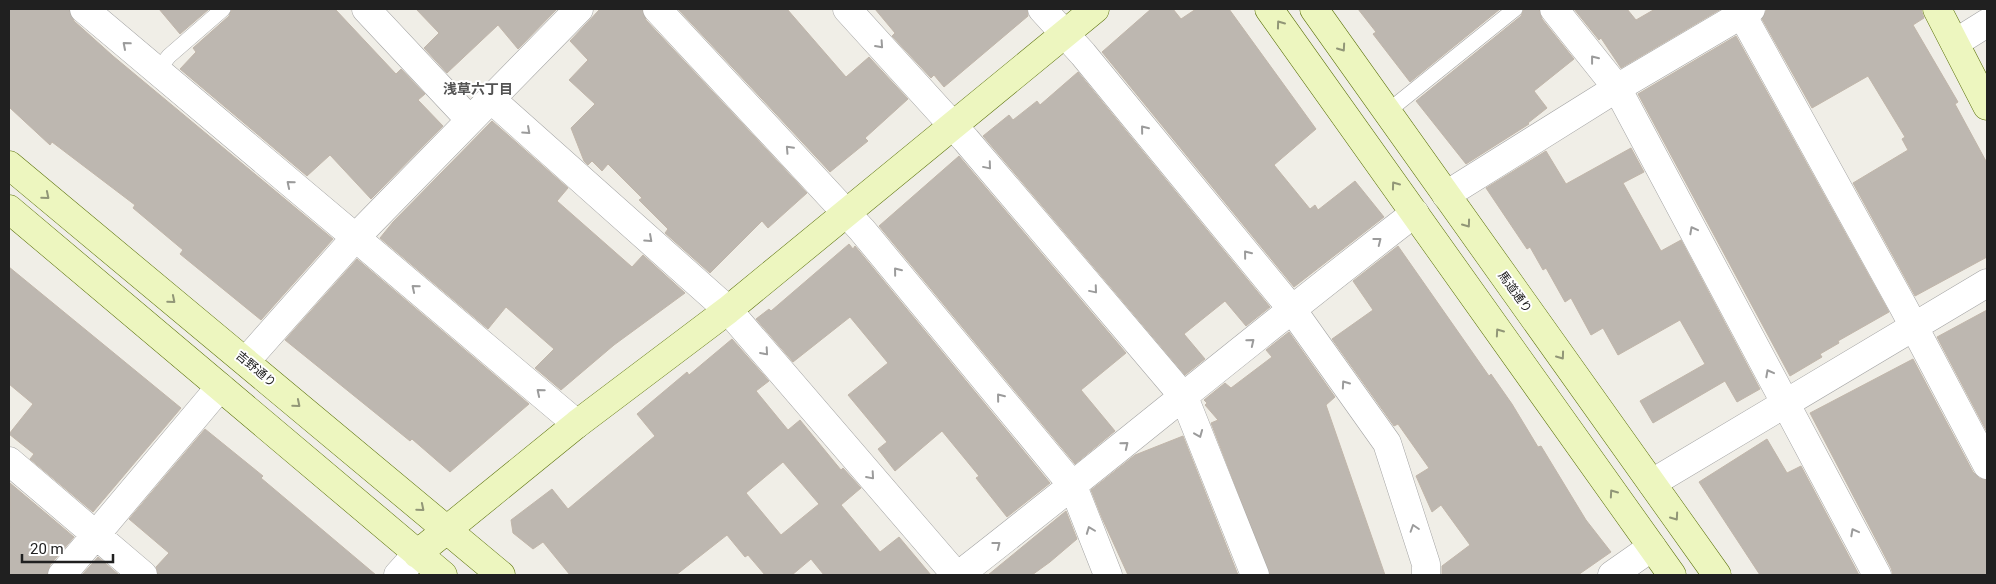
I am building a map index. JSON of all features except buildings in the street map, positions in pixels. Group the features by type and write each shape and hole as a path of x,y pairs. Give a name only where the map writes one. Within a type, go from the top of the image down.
{"street":[{"path":"84,9 577,424"},
{"path":"366,9 470,120"},
{"path":"246,361 355,238 579,9"},
{"path":"657,9 847,212 1073,486 1108,575"},
{"path":"847,9 953,125 1184,397 1256,575"},
{"path":"1042,9 1291,308 1387,443 1426,564 1426,575"},
{"path":"398,575 417,554 577,424 728,310 1095,9"},
{"path":"1269,9 1672,575"},
{"name":"馬道通り","path":"1314,9 1717,575"},
{"path":"1554,9 1617,88 1876,575"},
{"path":"1937,9 1987,106"},
{"path":"1446,195 1744,10 1987,465"},
{"path":"1954,43 1987,23"},
{"path":"491,99 728,310 957,575 1073,486 1291,308 1415,213"},
{"name":"吉野通り","path":"9,165 501,575"},
{"path":"9,209 443,575"},
{"path":"1652,483 1987,283"},
{"path":"62,575 220,387"},
{"path":"9,462 143,575"},
{"path":"1612,575 1652,547"}],"lane":[{"path":"157,71 169,56 223,9"},
{"path":"1387,112 1515,9"}],"district":[{"name":"浅草六丁目","path":"478,89"}]}
